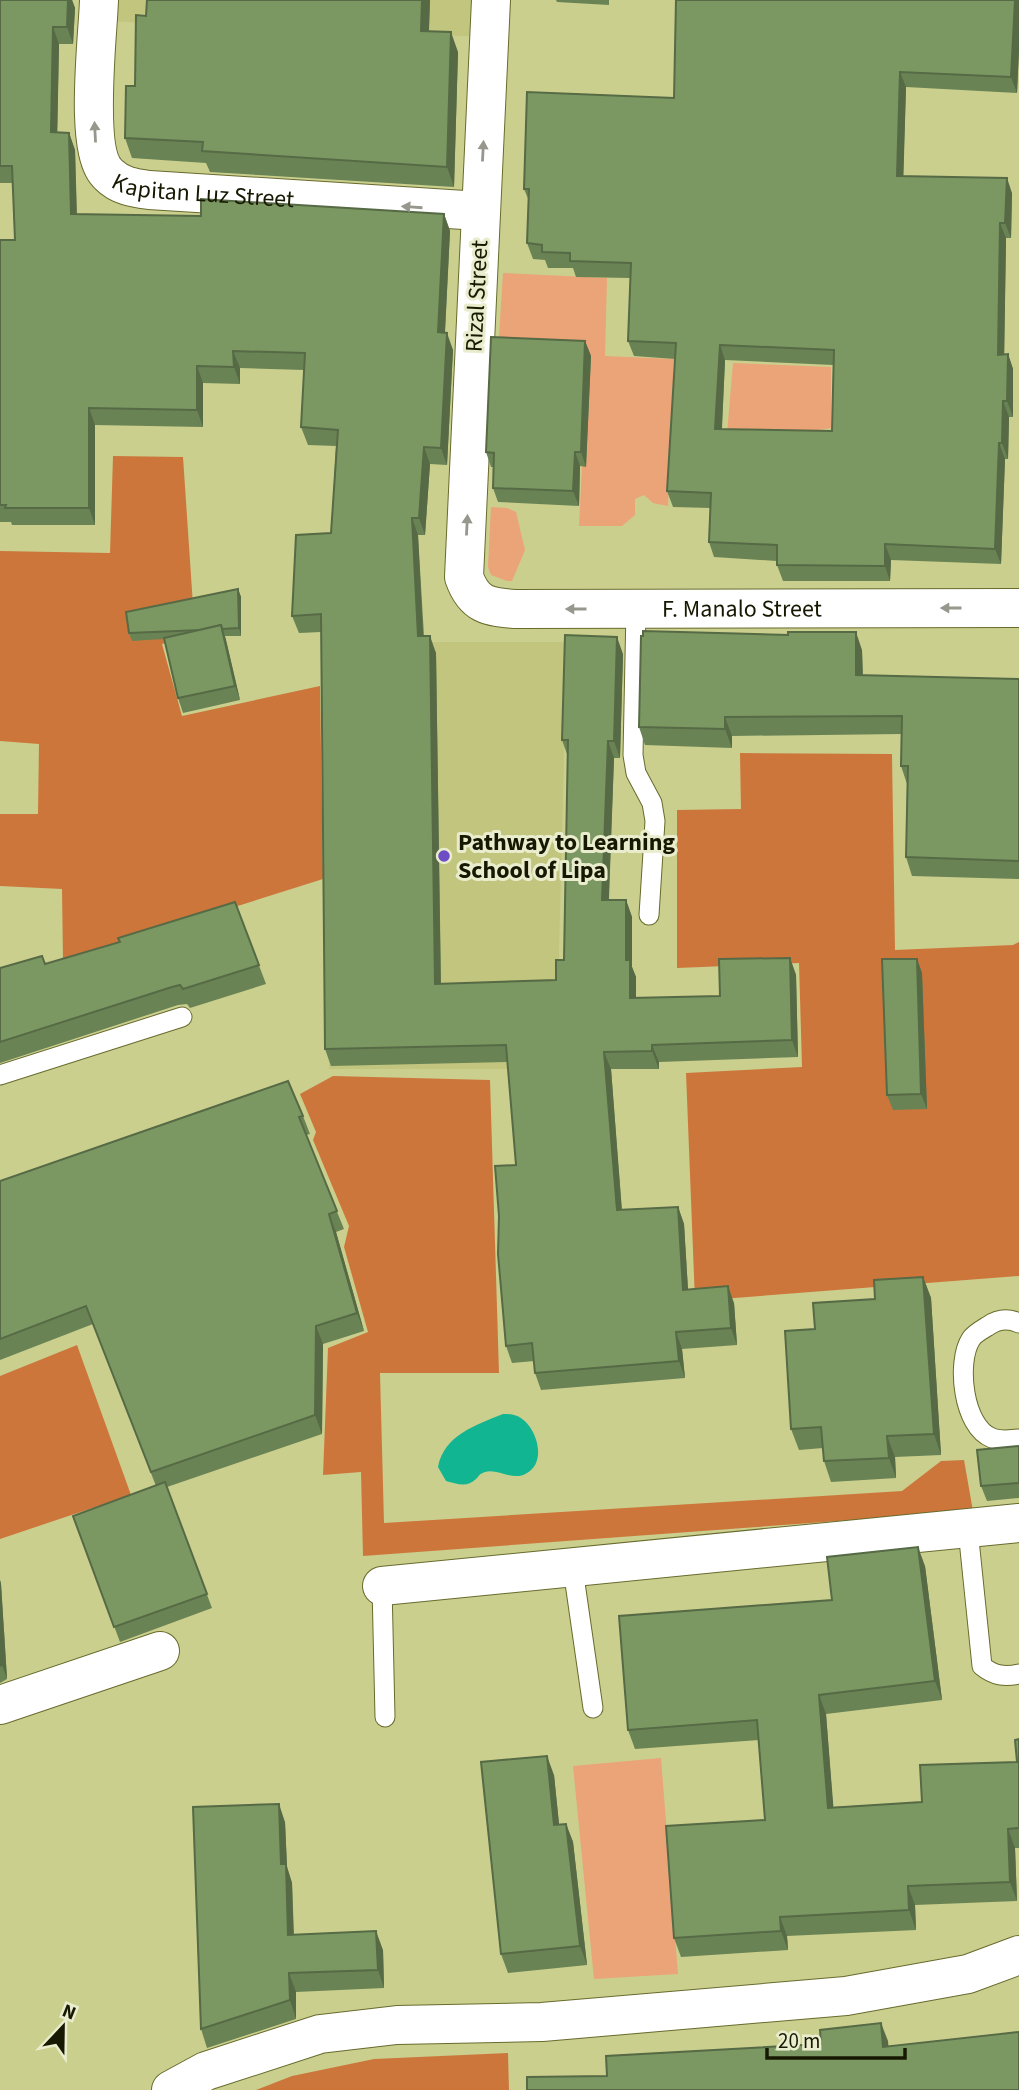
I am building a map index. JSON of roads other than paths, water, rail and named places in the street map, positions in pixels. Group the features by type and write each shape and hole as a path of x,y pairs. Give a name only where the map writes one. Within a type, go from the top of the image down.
{"street":[{"name":"Kapitan Luz Street","path":"99,0 94,132 97,154 107,174 127,186 149,190 481,211"},
{"name":"Rizal Street","path":"469,592 464,577 491,0"},
{"name":"F. Manalo Street","path":"469,592 491,607 636,610 1019,608"},
{"path":"382,1586 1019,1523"},
{"path":"0,1706 160,1651"},
{"path":"171,2090 206,2071 320,2034 397,2025 542,2022 846,1996 968,1974 1019,1955"}],"lane":[{"path":"636,610 633,754 636,773 652,803 655,821 649,915"},
{"path":"0,1075 183,1017"},
{"path":"1019,1323 1012,1320 995,1321 971,1338 964,1359 964,1394 976,1424 990,1437 1019,1439"},
{"path":"968,1530 982,1667 998,1675 1019,1674"},
{"path":"573,1569 593,1707"},
{"path":"382,1586 385,1717"}],"water":[{"path":"503,1414 521,1418 533,1432 538,1451 534,1467 527,1473 516,1476 490,1471 465,1484 446,1481 438,1467 447,1447 463,1433"}],"place":[{"name":"Pathway to Learning School of Lipa","path":"444,856"}]}
